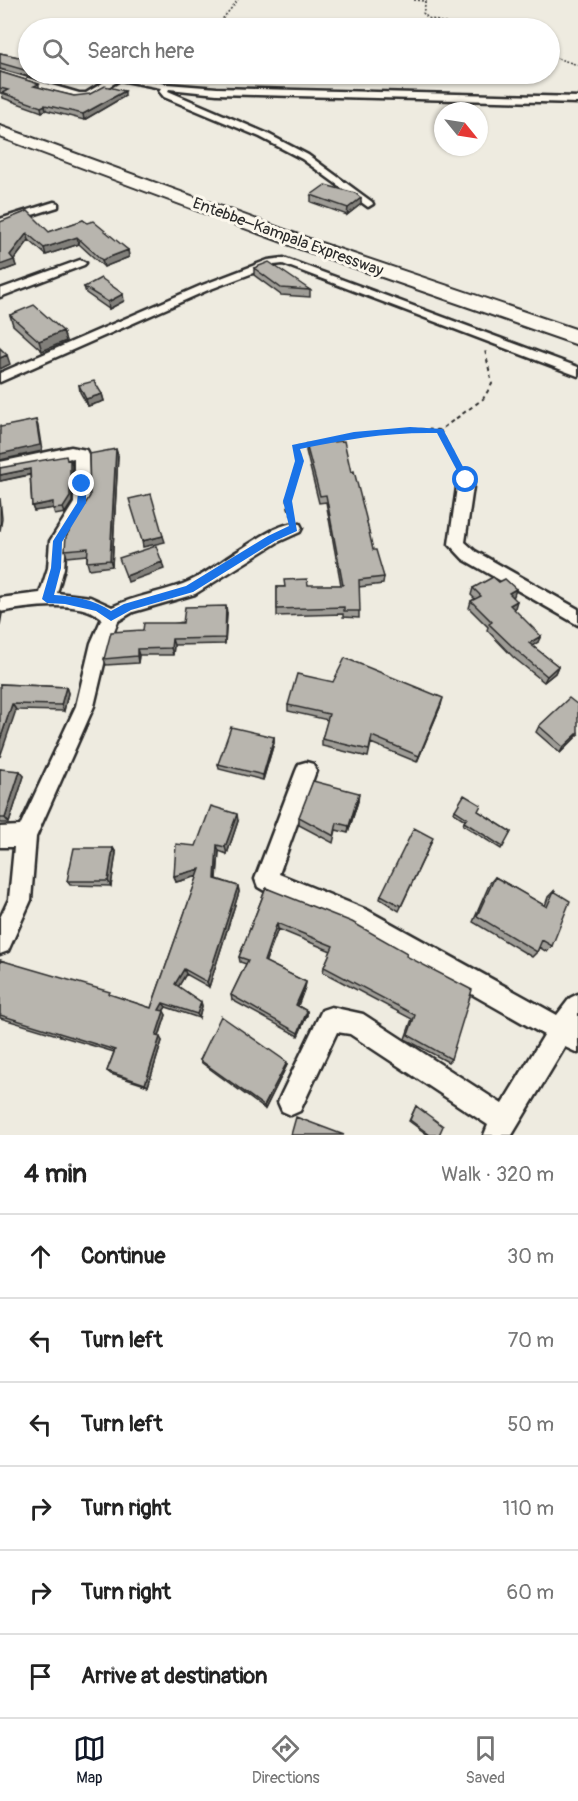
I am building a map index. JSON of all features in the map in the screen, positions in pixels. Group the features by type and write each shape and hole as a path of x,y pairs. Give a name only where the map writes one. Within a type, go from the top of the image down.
{"highway":[{"name":"Entebbe–Kampala Expressway","path":"0,120 457,285 578,325"},
{"name":"Entebbe–Kampala Expressway","path":"0,131 317,248 578,338"}],"street":[{"path":"0,72 18,77"},
{"path":"40,84 79,96 88,95 106,84"},
{"path":"156,84 228,91 578,100"},
{"path":"167,86 163,92 167,95 263,135 305,157 368,204"},
{"path":"0,222 54,204"},
{"path":"0,378 132,318 272,261 292,262 578,372"},
{"path":"0,280 5,291 80,263"},
{"path":"0,467 54,454 71,452 81,454 82,503 58,541 56,568 47,599"},
{"path":"466,480 457,544 469,555 578,618"},
{"path":"0,943 20,900 26,836 85,706 100,643 111,616 128,607 189,589 264,543 294,528"},
{"path":"0,605 47,599 65,600 99,608 111,616"},
{"path":"306,771 266,879 358,918 569,1036"},
{"path":"0,837 26,836"},
{"path":"291,1102 331,1019 354,1023 501,1128 569,1036 578,1006"}],"path":[{"path":"223,18 238,0"},
{"path":"414,0 426,2 423,13 428,18"},
{"path":"560,59 578,65"},
{"path":"294,528 287,501 299,461 295,447 354,435 410,429 440,430 483,399 492,384 483,336"},
{"path":"440,430 466,480"}],"building":[{"path":"0,53 18,57 18,68 0,63"},
{"path":"0,72 18,78 18,84 39,84 34,86 74,96 90,94 105,86 125,91 83,114 45,105 41,107 2,93 8,90 0,88"},
{"path":"325,185 355,193 361,198 348,208 311,195"},
{"path":"28,211 49,232 83,220 87,223 93,221 128,250 102,260 77,237 44,248 27,233 10,255 14,260 0,265 0,222"},
{"path":"269,262 310,290 281,288 254,268"},
{"path":"101,278 123,294 108,302 84,287"},
{"path":"34,305 63,331 39,341 10,315"},
{"path":"0,348 7,355 0,358"},
{"path":"94,381 102,394 86,399 79,385"},
{"path":"36,420 40,445 0,454 0,426"},
{"path":"344,441 351,472 354,471 373,550 376,550 384,577 359,580 360,611 344,611 344,607 277,609 277,587 285,587 284,580 307,579 308,585 343,585 326,495 320,496 306,444"},
{"path":"116,449 110,560 87,562 88,548 65,550 66,536 90,496 89,454"},
{"path":"66,456 67,460 70,459 70,497 63,508 53,509 53,502 32,506 30,469 0,475 0,468"},
{"path":"151,494 163,536 142,541 129,499"},
{"path":"156,546 162,562 126,576 119,558"},
{"path":"493,577 499,582 505,579 516,589 509,593 517,601 510,605 541,636 529,643 558,666 547,676 489,624 492,622 471,601 481,596 473,588"},
{"path":"226,606 225,638 172,639 171,648 137,649 137,656 104,659 111,632 143,630 144,623 183,623 185,607"},
{"path":"345,658 443,698 419,756 372,736 369,750 322,739 329,714 288,705 297,674 333,682"},
{"path":"0,684 66,687 61,705 12,704 0,740"},
{"path":"569,698 578,705 578,733 563,747 539,726"},
{"path":"231,727 274,737 263,775 218,764"},
{"path":"0,769 20,771 5,818 0,818"},
{"path":"313,781 359,793 349,826 337,823 334,836 299,817"},
{"path":"464,795 481,805 478,811 511,832 503,847 464,822 467,818 455,810"},
{"path":"211,806 237,814 225,847 217,845 215,879 238,886 207,982 184,969 175,984 201,1002 197,1014 163,1003 159,1010 164,1011 156,1036 160,1037 145,1084 107,1071 115,1050 0,1015 0,960 110,992 109,994 151,1008 200,869 174,876 176,844 196,846"},
{"path":"414,828 433,838 401,906 381,895"},
{"path":"74,848 113,848 108,881 67,881"},
{"path":"495,877 547,907 554,891 570,901 552,946 542,940 537,952 477,916"},
{"path":"266,888 352,922 407,953 406,956 472,990 451,1059 408,1035 415,1015 324,967 333,946 277,923 264,961 306,982 296,1005 307,1011 298,1033 231,995 248,960 239,957"},
{"path":"221,1016 287,1062 264,1106 200,1060"},
{"path":"416,1106 443,1126 439,1135 430,1135 410,1120"},
{"path":"296,1117 344,1135 291,1135"}],"route":[{"path":"82,484 82,503 58,541 56,568 47,599 65,600 99,608 111,616 128,607 189,589 213,572 294,528 287,501 299,461 295,447 354,435 410,429 440,430 466,480"}]}
